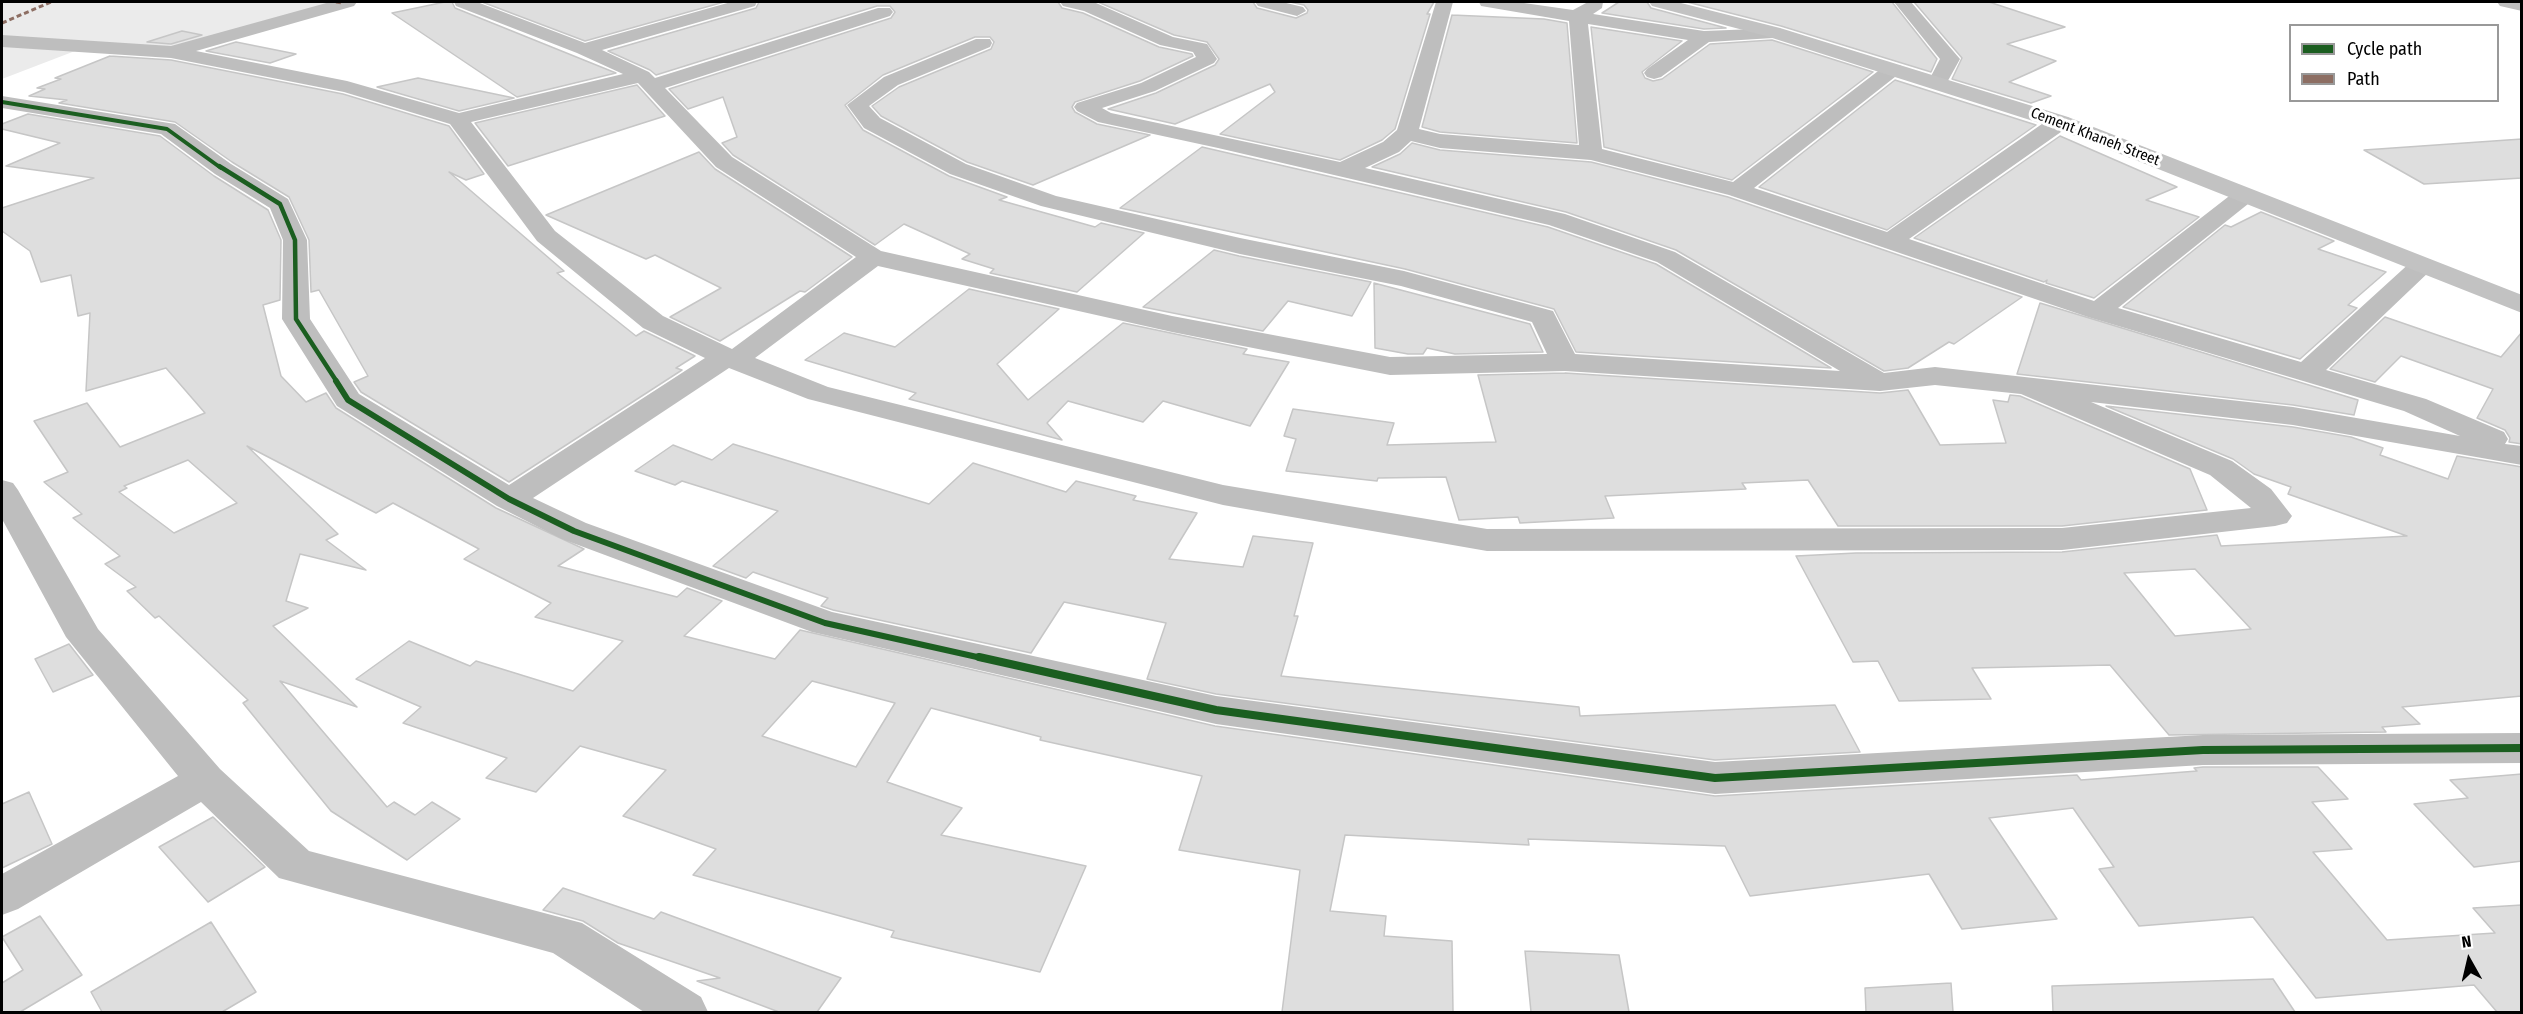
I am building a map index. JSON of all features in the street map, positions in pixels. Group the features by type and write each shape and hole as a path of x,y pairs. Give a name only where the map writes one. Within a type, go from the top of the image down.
{"street":[{"path":"171,52 348,2"},
{"path":"462,2 584,49 647,81 724,162 873,257 1172,324 1390,366 1565,362 1880,382 1935,376 2293,416 2522,454"},
{"path":"584,49 749,2"},
{"path":"1069,2 1090,7 1167,41 1200,48 1207,59 1148,87 1084,107 1105,118 1218,141 1556,219 1666,256 1880,382"},
{"path":"1264,2 1297,11"},
{"path":"1340,171 1391,147 1407,133 1444,2"},
{"path":"1487,2 1578,15 1704,38 1773,32"},
{"path":"1578,15 1600,2"},
{"name":"Cement Khaneh Street","path":"1658,2 1773,32 2060,122 2522,304"},
{"path":"1902,2 1950,60 1938,82"},
{"path":"2506,2 2522,6"},
{"path":"2,41 171,52 347,87 458,118 647,81 884,12"},
{"path":"1578,15 1591,153"},
{"path":"1654,73 1704,38"},
{"path":"983,43 891,81 857,105 872,123 958,169 1049,201 1240,246 1404,279 1543,317 1565,362"},
{"path":"1737,190 1893,69"},
{"path":"2,102 167,129 223,169 280,204 295,240 296,320 348,400 509,499 574,531 825,623 1216,710 1714,778 2203,750 2522,748"},
{"path":"458,118 546,236 653,322 730,358 818,393 1223,495 1487,540 2062,539 2275,516 2259,496 2220,468 2031,388"},
{"path":"1891,242 2060,122"},
{"path":"1407,133 1440,141 1591,153 1737,190 2098,311 2415,405 2522,454"},
{"path":"2098,311 2245,195"},
{"path":"509,499 730,358 873,257"},
{"path":"2306,374 2422,265"},
{"path":"2,490 84,637 205,780 296,865 566,937 684,1012"},
{"path":"2,896 205,780"}],"shaded area":[{"path":"2,2 348,2 171,52 88,46 2,79"}],"building":[{"path":"452,2 455,8 616,73 517,97 392,13"},
{"path":"482,2 724,2 585,41"},
{"path":"759,2 1058,2 1062,8 1083,13 1159,47 1192,54 1193,56 1140,81 1075,102 1072,107 1075,112 1097,124 1150,135 1033,185 967,162 881,116 872,106 899,87 991,49 994,42 990,37 975,37 883,75 845,105 863,130 949,176 1007,197 999,200 1095,227 1101,223 1144,233 1077,292 990,273 994,269 962,259 970,254 904,224 875,245 733,155 722,143 737,137 723,97 688,109 669,89 891,18 895,12 890,6 877,6 656,75 608,51 756,8"},
{"path":"1098,2 1253,2 1257,8 1296,18 1307,13 1308,10 1304,5 1290,2 1434,2 1427,14 1430,14 1395,129 1382,140 1340,160 1220,134 1275,92 1270,84 1175,124 1108,109 1156,93 1215,65 1219,59 1207,42 1174,35"},
{"path":"1619,2 1647,2 1651,8 1726,28 1704,29 1602,13"},
{"path":"1687,2 1892,2 1937,59 1931,72 1781,26"},
{"path":"1914,2 1989,2 2065,27 2007,44 2056,61 2009,82 2051,96 2031,103 1952,79 1962,58"},
{"path":"1452,15 1544,19 1567,23 1577,143 1440,132 1422,127"},
{"path":"1591,27 1682,41 1642,72 1645,78 1653,81 1662,79 1710,44 1772,40 1873,72 1732,180 1604,147"},
{"path":"182,31 202,35 171,44 147,42"},
{"path":"236,42 296,54 270,63 206,51"},
{"path":"110,56 171,60 343,94 449,126 484,174 466,180 449,172 564,271 557,273 636,336 644,331 695,356 676,368 682,370 509,482 361,392 354,382 368,376 319,290 311,292 309,240 289,197 232,162 175,122 59,103 67,100 29,96 45,89 37,88 61,79 55,78"},
{"path":"418,78 514,98 459,111 377,87"},
{"path":"1895,80 2036,125 1887,230 1759,187"},
{"path":"637,85 665,116 508,166 475,123"},
{"path":"28,114 160,136 214,176 268,210 281,240 280,300 263,305 281,376 306,402 326,393 336,408 496,508 584,549 558,566 677,597 687,588 722,601 684,636 775,659 800,630 1215,726 1715,796 2077,775 2081,780 2197,771 2194,768 2203,767 2318,767 2348,799 2312,802 2352,849 2313,852 2387,940 2495,933 2473,908 2522,905 2522,1012 2497,1012 2474,985 2316,998 2253,917 2139,926 2099,869 2114,867 2073,808 1989,818 2057,919 1962,929 1929,874 1750,896 1725,846 1528,839 1529,845 1345,835 1330,911 1386,916 1384,936 1452,941 1453,1012 1282,1012 1300,870 1179,850 1202,776 1040,740 1041,737 931,708 887,782 962,808 941,835 1086,866 1040,972 891,937 894,931 693,875 716,849 623,816 666,770 580,746 536,792 486,778 507,758 403,723 421,707 356,679 409,641 470,666 476,661 573,691 623,641 535,617 551,603 464,559 479,549 393,503 376,513 247,446 338,534 326,540 366,570 300,554 286,601 308,608 273,626 357,707 280,681 387,807 394,802 415,815 432,802 460,819 407,860 331,811 243,703 248,700 159,616 155,618 127,591 136,587 105,564 120,556 73,518 82,514 44,482 68,472 34,421 87,403 120,447 205,413 166,368 86,391 90,313 78,316 71,275 41,282 30,251 2,231 2,208 94,178 6,166 60,143 2,129 2,124","holes":["188,460 237,503 174,533 119,492 127,488 124,486","812,681 895,703 856,767 762,736"]},
{"path":"2060,136 2177,187 2146,200 2199,217 2094,298 2046,283 2047,280 2044,282 1914,238"},
{"path":"2522,139 2522,178 2424,184 2364,150"},
{"path":"1412,143 1440,150 1591,162 1728,197 2022,297 1954,344 1949,342 1908,368 1884,371 1676,250 1566,212 1372,167 1400,154"},
{"path":"1202,147 1548,227 1656,264 1831,368 1576,352 1554,309 1405,269 1120,208"},
{"path":"699,152 715,169 852,257 805,292 800,291 720,341 670,317 721,288 655,255 646,259 546,215"},
{"path":"2261,212 2334,241 2318,249 2386,272 2348,305 2357,308 2300,359 2123,307 2225,225 2231,227"},
{"path":"1214,250 1371,282 1352,316 1288,301 1263,331 1143,307"},
{"path":"1374,283 1530,324 1543,352 1455,354 1427,348 1423,354 1408,354 1375,348"},
{"path":"969,289 1059,309 997,364 1028,400 1123,323 1247,349 1243,354 1289,362 1250,426 1163,401 1143,422 1068,401 1047,423 1062,440 909,399 916,393 805,360 844,333 895,347"},
{"path":"2040,303 2358,400 2354,415 2293,405 2017,374"},
{"path":"2385,317 2501,357 2522,332 2522,444 2509,442 2510,438 2505,430 2477,418 2493,389 2401,356 2375,382 2330,369"},
{"path":"1565,373 1880,393 1908,390 1940,445 2006,443 1993,400 2008,402 2010,395 2020,396 2190,469 2207,510 2062,526 1838,526 1808,480 1742,483 1746,489 1605,496 1614,518 1520,523 1518,517 1459,520 1446,477 1378,478 1377,481 1286,471 1296,439 1284,436 1293,409 1394,423 1387,445 1496,442 1478,375"},
{"path":"2106,406 2293,427 2351,437 2383,448 2380,455 2448,479 2457,456 2522,467 2522,696 2402,707 2420,724 2382,727 2386,732 2169,735 2110,665 1972,668 1991,699 1899,701 1878,661 1853,662 1796,556 1856,553 2062,552 2217,535 2221,546 2407,536 2288,494 2291,487 2254,474 2233,459","holes":["2195,569 2251,629 2175,636 2124,573"]},
{"path":"733,444 929,504 973,463 1066,492 1076,481 1136,496 1133,500 1197,513 1169,559 1243,567 1253,536 1313,543 1294,616 1298,616 1281,676 1579,707 1580,716 1835,705 1860,752 1715,760 1216,694 1147,679 1166,623 1064,602 1031,653 833,610 821,606 828,598 753,572 746,578 713,566 778,511 682,481 675,485 635,471 673,445 712,460"},
{"path":"69,644 93,675 53,692 35,659"},
{"path":"2522,774 2522,861 2474,867 2414,804 2468,798 2450,780"},
{"path":"29,792 52,844 2,868 2,804"},
{"path":"213,817 265,867 208,902 159,847"},
{"path":"563,888 654,919 661,912 841,978 817,1012 779,1012 697,981 720,978 618,943 583,921 543,910"},
{"path":"40,916 82,975 20,1012 2,1012 2,983 23,970 2,937"},
{"path":"211,922 256,992 222,1012 102,1012 91,992"},
{"path":"1525,951 1619,955 1629,1012 1531,1012"},
{"path":"2273,979 2295,1012 2053,1012 2052,986"},
{"path":"1951,983 1953,1012 1866,1012 1865,988"}],"marked path":[{"path":"2,23 51,2"},
{"path":"336,2 342,3"}],"cycle path":[{"path":"2,102 167,129 223,169 280,204 295,240 296,319 348,400 509,499 574,531 825,623 1216,710 1715,778 2203,750 2522,748"}]}
